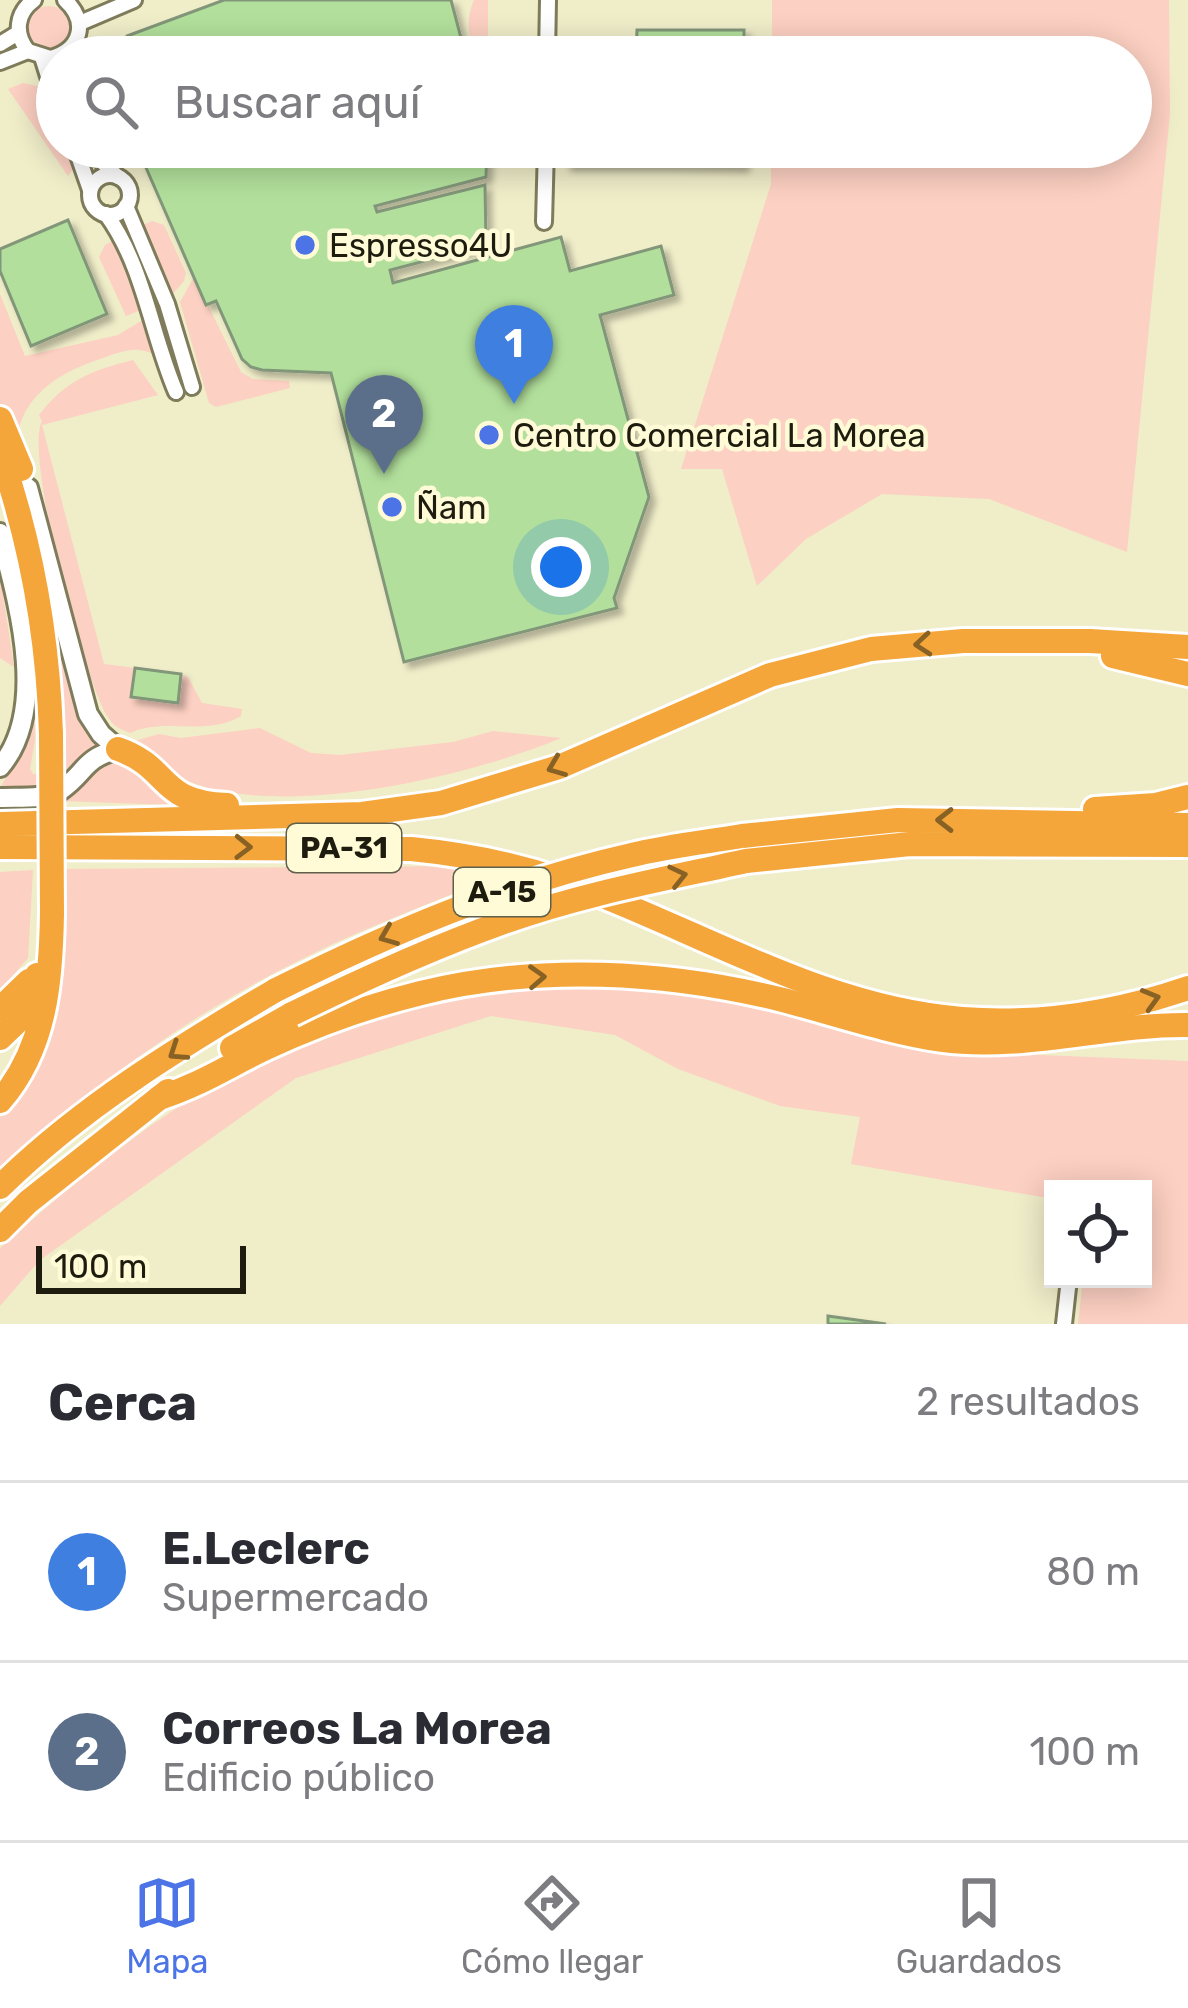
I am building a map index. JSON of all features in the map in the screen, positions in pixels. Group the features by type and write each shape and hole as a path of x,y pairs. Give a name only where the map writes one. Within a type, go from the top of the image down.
{"highway":[{"path":"0,418 28,488"},
{"path":"0,453 20,509 45,628 51,972 38,1034 0,1101"},
{"path":"0,481 34,608 47,734"},
{"name":"PA-31","path":"0,824 276,818 408,808 517,782 770,676 871,649 963,641 1040,642 1188,674"},
{"path":"1040,642 1188,647"},
{"path":"118,749 147,761 165,786 193,802 290,807 385,802 408,808"},
{"path":"1012,820 1044,813 1156,805 1188,797"},
{"name":"A-15","path":"0,1229 159,1098 224,1053 378,973 505,922 627,888 744,848 898,820 1188,826"},
{"name":"A-15","path":"0,1187 119,1090 276,990 374,941 536,881 635,854 910,844 1188,845"},
{"path":"0,860 200,846"},
{"name":"PA-31","path":"0,847 411,849 471,856 561,880 674,928 734,964 864,1012 957,1033 1030,1038 1188,1025"},
{"path":"0,1038 22,1017 38,970 48,913"},
{"path":"674,928 827,988 905,1010 960,1019 1062,1019 1188,988"},
{"path":"0,1009 38,970"},
{"path":"159,1098 200,1085 293,1036 357,1012 421,992 539,977 617,976 699,983 945,1040 988,1043 1030,1038"}],"street":[{"path":"0,44 18,33 22,12 34,0"},
{"path":"78,36 80,23 68,3 89,0"},
{"path":"80,23 134,0"},
{"path":"547,36 548,0"},
{"path":"18,33 36,58"},
{"path":"0,62 34,54"},
{"path":"85,168 92,205 119,232 184,390 167,304 126,206 129,193 108,168"},
{"path":"544,222 545,168"},
{"path":"90,190 101,177 118,177"},
{"path":"106,214 126,206"},
{"path":"28,488 88,714 118,749"},
{"path":"0,533 21,627 26,685 20,730 0,767"},
{"path":"0,799 53,794 94,757 118,749"},
{"path":"1064,1324 1068,1288"}],"shaded area":[{"path":"474,0 488,0 488,36 470,36"},
{"path":"772,0 1169,0 1170,114 1127,552 989,499 882,494 806,539 757,586 722,469 681,469 771,184 771,168 1152,168 1152,36 772,36"},
{"path":"41,8 57,8 68,19 67,36 36,36 36,43 30,35 30,19"},
{"path":"23,83 36,86 36,130 8,89"},
{"path":"152,221 164,225 186,273 170,297 141,226"},
{"path":"114,240 143,309 126,316 99,257"},
{"path":"194,277 241,372 253,379 289,381 290,388 216,407 209,403 180,302"},
{"path":"0,294 25,356 118,335 146,318 159,357 128,350 68,372 33,400 16,443 0,406"},
{"path":"133,360 158,395 42,425 104,664 135,668 132,698 177,703 181,674 188,677 202,703 242,709 241,716 228,722 130,733 115,725 85,660 59,568 41,477 39,415 80,378"},
{"path":"0,575 14,667 0,658"},
{"path":"49,603 108,746 60,785 0,788 22,749 30,722 34,668 35,739 30,769 33,774 49,775"},
{"path":"260,728 311,753 340,755 453,742 493,731 561,738 519,754 403,784 339,794 275,796 217,790 169,772 135,741 159,734 181,738"},
{"path":"105,761 140,767 173,805 60,801"},
{"path":"457,866 497,876 333,944 227,999 109,1079 0,1169 0,1118 55,1025 63,952 62,869"},
{"path":"33,870 28,958 0,990 0,872"},
{"path":"559,985 686,990 970,1052 1188,1061 1188,1324 1078,1324 1082,1288 1152,1288 1152,1180 1044,1180 1044,1197 851,1164 860,1117 780,1106 678,1069 615,1035 491,1016 296,1078 40,1260 0,1306 0,1248 165,1116 209,1087 302,1039 377,1013"}],"building":[{"path":"224,0 451,0 460,36 127,36"},
{"path":"637,30 744,30 744,36 637,36"},
{"name":"Centro Comercial La Morea","path":"146,168 486,168 486,177 375,206 377,212 485,185 486,245 390,270 393,283 561,237 570,271 661,246 674,295 600,315 649,497 614,598 617,608 404,662 331,373 251,367 242,359 216,301 206,305"},
{"path":"68,220 107,314 31,346 0,271 0,249"},
{"path":"135,668 181,674 178,703 131,697"},
{"path":"828,1316 886,1324 828,1324"}],"place":[{"name":"Espresso4U","path":"305,245"},
{"name":"E.Leclerc","path":"514,404"},
{"name":"Centro Comercial La Morea","path":"489,435"},
{"name":"Correos La Morea","path":"384,474"},
{"name":"Ñam","path":"392,507"}]}
